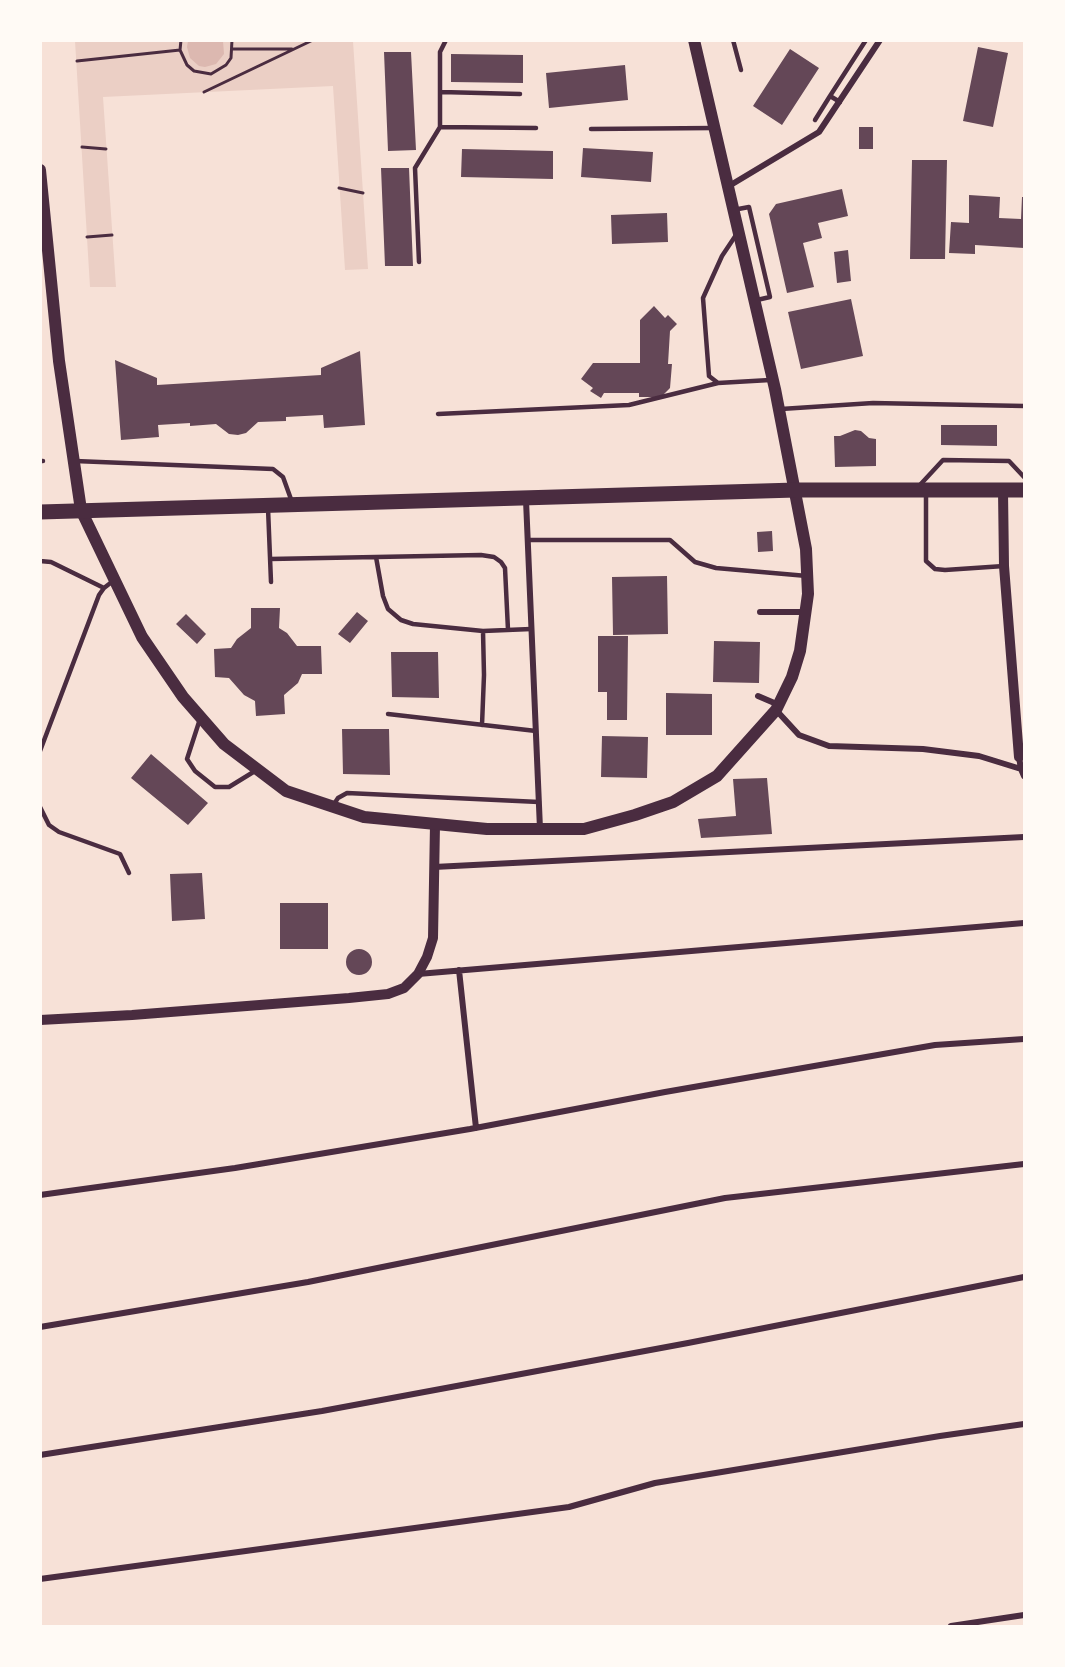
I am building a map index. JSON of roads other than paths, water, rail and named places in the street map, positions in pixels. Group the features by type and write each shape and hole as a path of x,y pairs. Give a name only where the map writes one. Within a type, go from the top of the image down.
{"main road":[{"path":"40,170 59,361 81,510 142,637 183,696 224,744 286,791 332,807 364,817 435,825 487,829 584,829 673,802 717,776 777,707 798,661 808,594 806,549 796,490 773,379 694,40"},
{"path":"40,512 796,490 1024,490"}],"street":[{"path":"728,186 819,132 880,40"},
{"path":"1003,491 1004,566 1019,757 1024,776"},
{"path":"526,498 540,829"},
{"path":"760,612 805,612"},
{"path":"758,696 777,707 799,735 829,746 923,749 979,756 1021,769"},
{"path":"40,1020 132,1015 388,994 404,988 417,974 427,957 433,938 435,825"},
{"path":"434,867 1024,837"},
{"path":"417,974 1024,923"},
{"path":"459,970 476,1128"},
{"path":"40,1195 235,1168 476,1128 935,1045 1024,1039"},
{"path":"40,1327 308,1282 725,1198 1024,1164"},
{"path":"40,1455 322,1411 677,1346 1024,1277"},
{"path":"40,1579 569,1507 655,1483 1024,1424"},
{"path":"951,1626 1024,1615"}],"lane":[{"path":"419,262 415,168 440,127 440,52 446,40"},
{"path":"733,40 741,70"},
{"path":"815,120 866,40"},
{"path":"441,92 520,94"},
{"path":"830,96 840,102"},
{"path":"440,127 536,128"},
{"path":"591,129 714,128"},
{"path":"733,210 748,207 770,297 754,300"},
{"path":"718,383 709,376 703,298 722,256 738,232"},
{"path":"438,414 629,405 718,383 773,379"},
{"path":"779,409 873,403 1024,406"},
{"path":"1004,566 945,570 935,569 926,561 921,490 943,460 1009,461 1024,477"},
{"path":"74,461 273,468 283,477 293,504"},
{"path":"268,505 271,582"},
{"path":"528,540 670,540 695,562 716,568 807,576"},
{"path":"270,559 481,555 494,557 505,568 508,630"},
{"path":"376,557 383,596 388,609 400,620 413,624 483,631 531,629"},
{"path":"40,561 51,562 104,588"},
{"path":"40,751 99,595 115,580"},
{"path":"482,725 483,631"},
{"path":"388,714 536,731"},
{"path":"201,717 187,759 195,771 215,787 229,787 258,770"},
{"path":"332,807 338,798 347,793 539,802"},
{"path":"40,807 49,825 59,832 87,840 120,854 129,873"}]}
